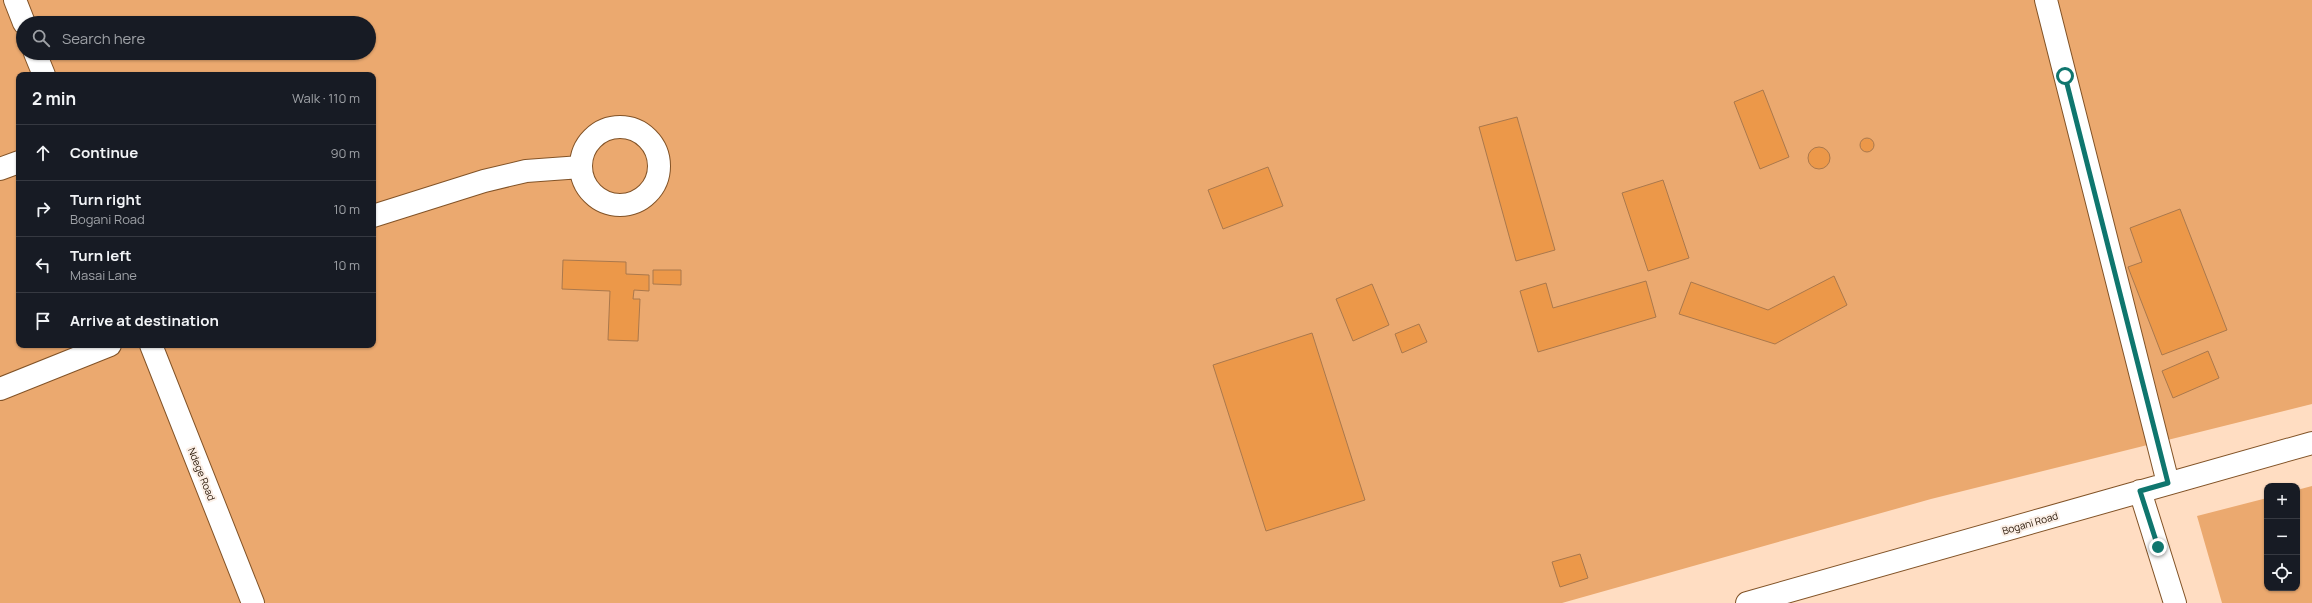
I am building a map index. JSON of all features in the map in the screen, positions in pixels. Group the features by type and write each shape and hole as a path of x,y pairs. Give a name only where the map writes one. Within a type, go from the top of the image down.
{"street":[{"path":"15,0 21,16"},
{"path":"2046,0 2168,483"},
{"path":"39,60 43,72"},
{"path":"0,169 16,163"},
{"path":"376,215 484,181 526,171 581,167"},
{"path":"0,389 102,348"},
{"name":"Ndege Road","path":"152,348 253,603"},
{"name":"Bogani Road","path":"1747,603 2168,483 2312,444"},
{"path":"2140,491 2175,603"}],"shaded area":[{"path":"0,0 2312,0 2312,404 1931,499 1562,603 0,603"},
{"path":"2312,486 2312,603 2222,603 2197,516 2264,499 2264,591 2300,591 2300,489"}],"building":[{"path":"1763,90 1789,157 1760,169 1734,102"},
{"path":"1517,117 1555,250 1516,261 1479,127"},
{"path":"1867,138 1872,140 1874,145 1872,150 1867,152 1862,150 1860,145 1862,140"},
{"path":"1819,147 1827,150 1830,158 1827,166 1819,169 1811,166 1808,158 1811,150"},
{"path":"1268,167 1283,206 1223,229 1208,190"},
{"path":"1663,180 1689,258 1648,271 1622,193"},
{"path":"2180,209 2227,330 2162,355 2128,267 2142,262 2130,228"},
{"path":"563,260 626,262 626,274 649,275 649,291 634,290 633,299 640,299 638,341 608,340 610,291 562,289"},
{"path":"653,270 681,270 681,285 653,284"},
{"path":"1834,276 1847,305 1775,344 1679,314 1691,282 1768,310"},
{"path":"1646,281 1656,317 1538,352 1520,291 1546,283 1553,308"},
{"path":"1372,284 1389,325 1353,341 1336,299"},
{"path":"1419,324 1427,342 1402,353 1395,334"},
{"path":"1312,333 1365,500 1266,531 1213,365"},
{"path":"2208,351 2219,378 2173,398 2162,371"},
{"path":"1580,554 1588,578 1560,587 1552,562"}],"route":[{"path":"2065,76 2168,483 2140,491 2158,547"}]}
